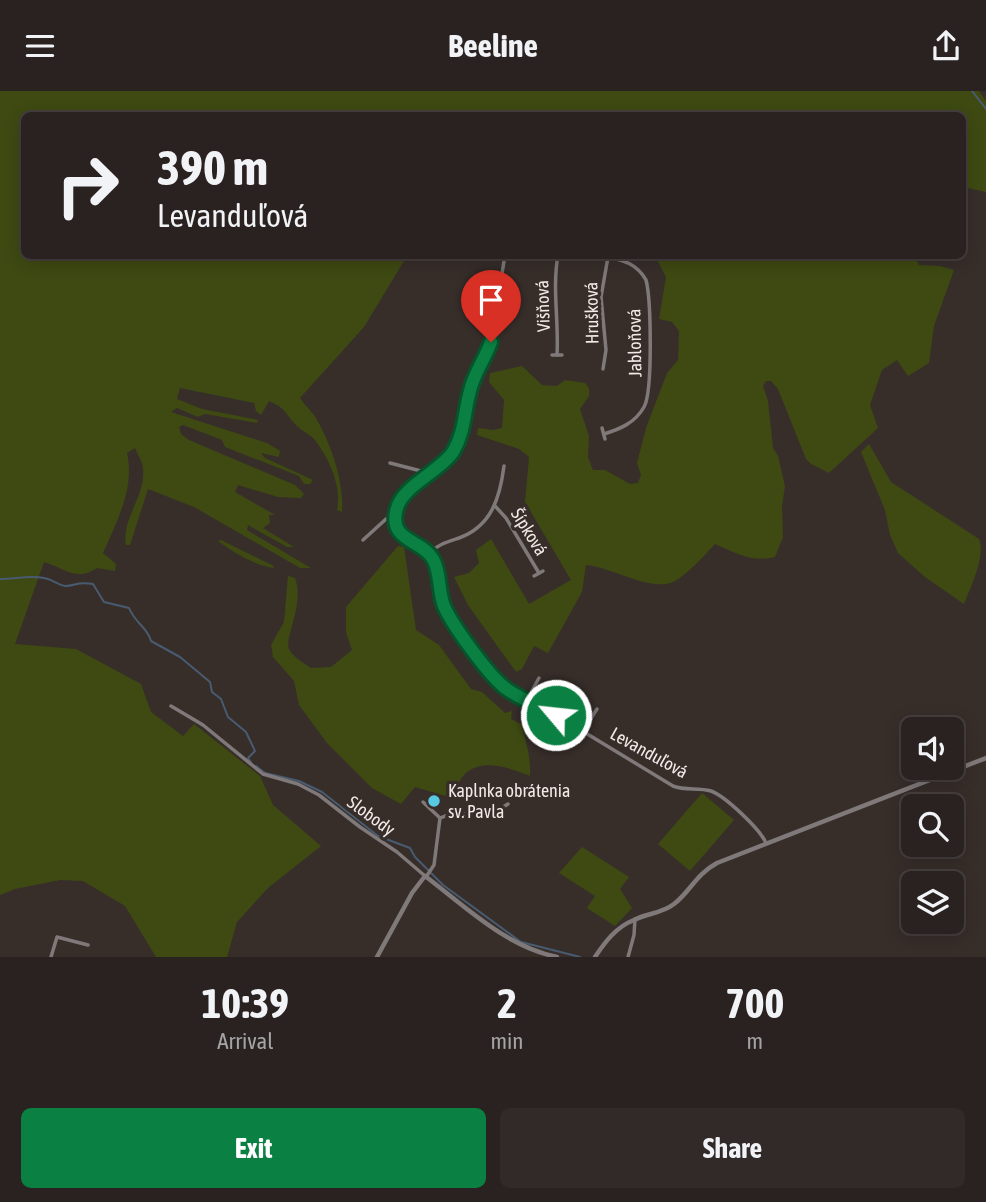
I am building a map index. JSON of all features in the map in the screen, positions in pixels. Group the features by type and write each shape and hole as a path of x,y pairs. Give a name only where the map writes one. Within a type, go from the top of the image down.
{"street":[{"path":"429,553 404,537 396,517 402,498 450,456 463,431 470,390 491,342 504,259"},
{"name":"Višňová","path":"557,259 554,284 558,325 557,355"},
{"name":"Hrušková","path":"603,369 606,350 601,297 605,259"},
{"name":"Jabloňová","path":"604,434 621,428 636,417 646,402 649,383 646,280 631,263 616,259"},
{"path":"390,463 421,471 427,478"},
{"name":"Šípková","path":"429,553 439,544 473,531 487,519 501,491 504,465"},
{"name":"Šípková","path":"495,506 506,518 539,573"},
{"path":"363,540 386,519 396,517"},
{"name":"Levanduľová","path":"429,553 436,565 443,602 450,617 498,682 673,786 686,790 708,790 717,794 760,832 766,843"},
{"path":"527,700 538,678"},
{"path":"556,715 567,692"},
{"name":"Slobody","path":"171,706 203,725 263,774 298,784 319,795 507,937 527,948 553,957"},
{"name":"Levanduľová","path":"583,731 597,709"},
{"path":"595,957 609,937 635,919 659,913 673,905 701,873 717,863 986,758"},
{"path":"423,802 440,818"},
{"path":"440,818 451,814 485,814 508,804"},
{"path":"377,957 412,893 428,875 436,853 440,818"},
{"path":"628,957 635,919"},
{"path":"51,957 57,937 88,945"}],"green space":[{"path":"0,91 979,91 986,101 986,192 966,188 966,112 21,112 21,259 405,259 364,327 300,398 315,417 332,453 339,477 342,512 337,510 338,491 325,455 314,439 275,404 269,401 261,415 256,411 254,403 180,388 177,399 202,409 258,420 257,423 205,414 198,417 177,408 171,412 267,443 280,451 279,457 261,453 265,458 313,480 310,484 304,484 299,476 225,447 222,440 183,425 179,427 181,434 189,440 295,485 304,494 301,498 278,497 238,485 235,492 275,515 269,515 270,523 263,528 294,547 287,547 248,525 247,530 311,568 300,568 194,507 148,489 130,545 126,545 127,526 143,479 143,466 135,448 127,453 127,492 103,553 116,564 115,571 97,568 76,574 44,562 15,644 76,649 141,684 151,712 183,736 194,724 260,776 273,805 321,846 268,888 237,922 227,957 156,957 125,906 83,881 60,880 15,889 0,895"},
{"path":"657,259 916,259 919,265 954,270 934,326 929,363 908,376 897,360 882,370 870,405 878,428 829,473 806,459 778,389 771,381 766,381 763,386 768,401 773,448 778,456 785,486 782,506 783,537 775,557 752,558 715,544 684,575 664,584 642,582 586,565 582,592 548,653 534,646 522,669 516,672 468,605 454,577 469,573 479,563 476,550 491,539 529,604 571,580 525,502 529,457 519,449 477,435 478,428 502,428 504,400 489,382 490,373 522,366 542,385 557,386 565,380 585,383 589,388 589,396 580,409 589,436 588,457 593,470 605,470 630,484 638,483 641,475 637,463 646,428 667,373 678,360 679,331 672,322 659,319 666,277"},
{"path":"869,444 891,482 979,539 981,554 964,604 925,577 898,553 890,535 885,510 861,452"},
{"path":"221,540 274,566 273,568 244,557 218,541"},
{"path":"398,546 404,547 416,630 439,645 471,689 482,692 505,713 512,711 511,719 521,724 529,755 530,776 496,766 479,766 464,775 456,788 446,796 415,787 401,804 372,788 327,743 299,705 294,681 273,657 271,645 284,622 288,576 295,578 298,599 289,637 289,649 311,668 331,667 352,650 346,632 346,607"},
{"path":"702,793 734,820 690,871 658,844"},
{"path":"582,847 629,877 620,889 632,908 615,926 587,908 595,896 559,873"}],"waterway":[{"path":"972,91 986,109"},
{"path":"0,579 38,577 65,586 93,584 104,602 129,608 151,641 180,657 210,682 212,692 221,699 228,717 246,732 255,751 248,758 251,762"},
{"path":"256,766 265,773 299,781 322,792 378,836 410,848 415,857 443,885 521,942 580,957"}],"place":[{"name":"Kaplnka obrátenia sv. Pavla","path":"434,801"}],"route":[{"path":"491,342 473,381 465,424 455,448 442,465 405,494 396,511 396,521 408,541 423,548 433,558 440,593 450,617 492,675 507,689 556,715"}]}
